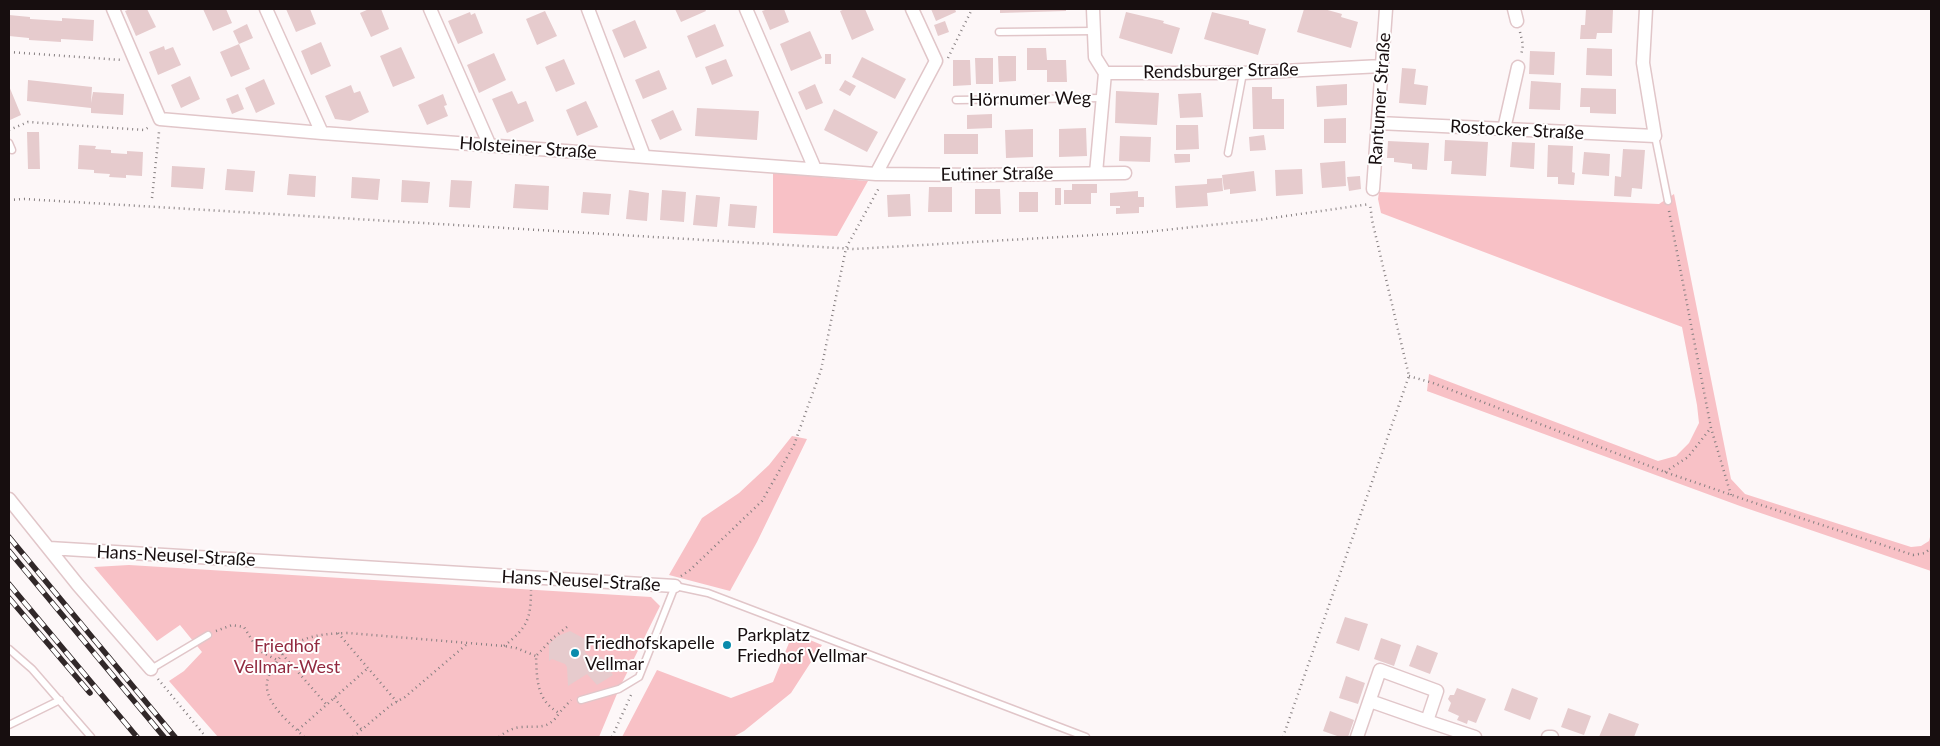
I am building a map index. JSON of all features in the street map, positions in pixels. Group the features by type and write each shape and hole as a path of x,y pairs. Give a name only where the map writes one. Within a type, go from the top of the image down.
{"street":[{"path":"113,9 160,119"},
{"path":"266,9 322,133"},
{"path":"430,9 490,146"},
{"path":"588,9 644,156"},
{"path":"746,9 815,169"},
{"path":"887,174 936,61 912,9"},
{"path":"1093,9 1095,57 1105,74 1096,173"},
{"name":"Rantumer Straße","path":"1373,189 1386,9"},
{"path":"1646,9 1643,58 1655,136"},
{"name":"Rendsburger Straße","path":"1105,74 1243,73 1382,66"},
{"path":"1504,129 1518,67"},
{"name":"Holsteiner Straße","path":"160,119 490,146 887,174"},
{"name":"Rostocker Straße","path":"1378,123 1655,136"},
{"name":"Eutiner Straße","path":"887,174 1125,172"},
{"path":"9,499 151,670"},
{"name":"Hans-Neusel-Straße","path":"49,548 675,586"},
{"path":"1357,737 1380,670 1437,691 1427,721"},
{"path":"1370,701 1476,737"}],"lane":[{"path":"998,32 1094,31"},
{"path":"1228,153 1243,73"},
{"name":"Hörnumer Weg","path":"956,100 1103,98"},
{"path":"1655,136 1668,202"},
{"path":"581,700 619,690 639,677 675,586"},
{"name":"Hans-Neusel-Straße","path":"675,586 708,593 1086,737"},
{"path":"151,670 208,635"},
{"path":"9,649 32,669 91,737"},
{"path":"9,725 60,700"}],"path":[{"path":"946,61 972,9"},
{"path":"1515,15 1523,45 1518,67"},
{"path":"9,52 135,61"},
{"path":"9,130 28,122 144,130 160,119"},
{"path":"152,198 160,119"},
{"path":"675,586 681,576 690,570 762,501 794,445 821,370 846,248 887,174"},
{"path":"1283,737 1409,376 1372,220 1370,204 1373,189"},
{"path":"9,200 43,200 846,248 1146,232 1258,220 1370,204"},
{"path":"1668,202 1711,428 1731,495"},
{"path":"1409,376 1433,383 1665,472 1731,495 1913,554 1925,553 1931,548"},
{"path":"1665,472 1688,457 1711,428"},
{"path":"504,646 519,634 527,623 531,608 531,578"},
{"path":"208,635 232,625 244,627 254,645 277,660"},
{"path":"560,713 551,708 542,699 537,684 536,656 553,638 567,627"},
{"path":"304,737 274,705 266,686 268,676 282,654 290,645 308,637 338,633 504,646 516,648 536,656"},
{"path":"338,633 397,702"},
{"path":"353,737 406,697 467,644"},
{"path":"282,654 326,704"},
{"path":"297,730 368,668"},
{"path":"151,670 206,737"},
{"path":"612,737 639,677"},
{"path":"334,698 362,730"},
{"path":"499,737 518,727 545,726 554,721 572,699 581,700"}],"green space":[{"path":"773,173 868,181 837,236 773,233"},
{"path":"1379,192 1659,204 1674,194 1731,479 1745,494 1911,547 1921,546 1929,541 1931,533 1931,571 1740,506 1427,391 1429,374 1658,461 1676,456 1689,443 1699,423 1682,327 1381,213 1378,199"},
{"path":"792,436 807,439 757,542 730,591 669,575 702,518 739,493 769,465"},
{"name":"Friedhof Vellmar-West","path":"129,565 651,597 660,606 619,689 599,737 218,737 169,681 184,671 202,652 180,625 157,641 94,567"},
{"path":"793,633 822,645 791,693 744,731 733,737 622,737 657,670 731,698 773,682"}],"building":[{"path":"130,9 147,9 156,27 136,36 125,11"},
{"path":"203,9 226,9 232,23 213,31"},
{"path":"286,9 310,9 316,24 296,32"},
{"path":"369,9 381,9 389,29 371,37 360,13"},
{"path":"675,9 705,9 706,11 681,22"},
{"path":"784,9 789,22 770,30 762,11"},
{"path":"845,9 865,9 874,30 852,40 840,11"},
{"path":"931,9 955,9 956,12 936,21"},
{"path":"1000,9 1066,9 1066,11 1000,13"},
{"path":"1304,9 1324,9 1342,14 1341,17 1358,22 1351,48 1297,32"},
{"path":"1586,9 1613,10 1612,33 1597,33 1596,39 1580,39 1581,25 1585,25"},
{"path":"545,11 557,36 537,45 526,19"},
{"path":"470,12 471,15 475,13 483,33 458,44 448,21"},
{"path":"1126,12 1164,21 1163,23 1180,28 1172,54 1119,38"},
{"path":"1212,12 1249,21 1249,24 1266,29 1258,55 1204,39"},
{"path":"9,15 30,17 30,19 62,21 62,18 94,20 93,41 61,39 61,42 29,40 29,38 9,36"},
{"path":"635,20 647,48 624,58 612,30"},
{"path":"945,21 949,32 938,36 934,25"},
{"path":"247,24 253,38 239,44 233,31"},
{"path":"715,24 724,46 696,58 687,36"},
{"path":"810,31 822,58 791,71 780,44"},
{"path":"321,42 331,66 311,75 301,51"},
{"path":"239,44 250,69 231,77 220,52"},
{"path":"164,46 165,50 173,47 181,65 158,75 149,52"},
{"path":"401,47 415,78 393,87 380,56"},
{"path":"1027,48 1046,48 1047,60 1066,60 1067,82 1047,82 1047,70 1027,70"},
{"path":"1587,48 1612,49 1612,76 1586,75"},
{"path":"1530,51 1555,52 1554,75 1529,74"},
{"path":"494,53 506,80 479,93 467,65"},
{"path":"825,54 831,54 831,64 825,64"},
{"path":"998,56 1016,56 1016,81 999,82"},
{"path":"862,57 906,79 895,99 852,77"},
{"path":"975,58 993,58 993,84 976,84"},
{"path":"564,59 575,84 556,92 545,67"},
{"path":"726,59 733,76 712,85 705,67"},
{"path":"953,60 970,60 971,85 953,86"},
{"path":"1402,68 1416,69 1414,84 1428,86 1426,105 1399,103"},
{"path":"659,70 667,89 643,99 635,80"},
{"path":"190,76 200,99 181,108 171,85"},
{"path":"264,79 275,104 256,113 245,88"},
{"path":"28,80 92,87 91,103 93,92 124,94 123,115 91,113 91,108 27,101"},
{"path":"845,80 856,86 850,96 839,90"},
{"path":"1531,81 1561,83 1560,110 1529,109"},
{"path":"815,84 823,103 806,110 798,92"},
{"path":"1347,84 1347,105 1317,107 1316,86"},
{"path":"351,85 354,93 360,91 369,112 350,121 335,119 325,96"},
{"path":"9,86 21,115 10,120 9,117"},
{"path":"1252,87 1272,87 1272,99 1284,99 1284,129 1253,129"},
{"path":"1581,88 1616,89 1616,114 1590,113 1590,107 1580,107"},
{"path":"512,91 518,104 526,101 534,121 507,133 492,99"},
{"path":"1116,91 1159,93 1157,125 1115,123"},
{"path":"1201,93 1203,117 1180,118 1178,94"},
{"path":"238,94 244,109 232,114 226,99"},
{"path":"443,94 447,105 444,106 448,116 427,125 418,105"},
{"path":"586,101 598,127 577,136 566,110"},
{"path":"697,108 759,111 757,140 695,136"},
{"path":"834,109 878,132 867,152 824,130"},
{"path":"673,110 682,130 660,140 651,120"},
{"path":"992,114 992,128 967,129 967,115"},
{"path":"1346,118 1346,143 1324,143 1324,119"},
{"path":"1176,125 1198,125 1199,149 1176,150"},
{"path":"1086,128 1087,156 1059,157 1059,129"},
{"path":"1033,129 1033,157 1006,158 1005,130"},
{"path":"27,132 39,132 40,169 28,169"},
{"path":"944,134 978,134 978,154 944,154"},
{"path":"1264,135 1266,150 1250,151 1249,137"},
{"path":"1120,136 1151,137 1150,162 1119,161"},
{"path":"1445,140 1488,142 1486,176 1451,174 1452,161 1444,161"},
{"path":"1388,141 1429,143 1427,170 1412,169 1412,164 1394,162 1394,158 1387,158"},
{"path":"1512,142 1535,143 1534,169 1510,167"},
{"path":"79,145 96,146 95,149 111,150 111,153 143,152 142,176 126,175 126,178 109,177 110,174 78,169"},
{"path":"1548,145 1573,146 1572,172 1575,173 1574,185 1558,184 1558,177 1547,177"},
{"path":"1623,149 1645,150 1642,189 1632,188 1631,197 1614,196 1615,176 1621,177"},
{"path":"1584,152 1610,154 1609,176 1582,174"},
{"path":"1174,154 1190,154 1190,162 1175,163"},
{"path":"1345,161 1346,186 1322,188 1320,163"},
{"path":"172,166 205,168 203,189 171,187"},
{"path":"227,169 255,171 253,192 225,190"},
{"path":"1302,169 1303,194 1276,196 1275,170"},
{"path":"1254,171 1256,191 1230,194 1230,189 1224,190 1222,175"},
{"path":"289,174 316,176 315,197 287,195"},
{"path":"1360,176 1361,189 1349,191 1347,177"},
{"path":"352,177 380,179 378,200 351,198"},
{"path":"1222,178 1223,191 1207,193 1208,206 1176,208 1175,186 1207,184 1207,179"},
{"path":"402,180 430,182 428,203 401,202"},
{"path":"451,180 472,181 470,208 449,207"},
{"path":"515,184 549,186 548,210 513,208"},
{"path":"1072,184 1097,184 1097,193 1091,193 1091,204 1064,204 1064,190 1072,190"},
{"path":"929,187 952,187 952,212 928,212"},
{"path":"1055,188 1061,188 1061,205 1055,205"},
{"path":"975,189 1000,189 1001,214 975,214"},
{"path":"629,190 649,193 647,221 626,219"},
{"path":"662,190 686,192 684,222 660,220"},
{"path":"1138,191 1138,197 1144,197 1144,207 1139,207 1139,213 1116,214 1116,208 1120,208 1120,206 1110,206 1110,193"},
{"path":"583,192 611,194 609,215 581,213"},
{"path":"1019,192 1038,192 1038,212 1019,212"},
{"path":"910,194 911,216 888,217 887,195"},
{"path":"696,195 720,197 717,227 693,225"},
{"path":"730,204 757,206 755,228 728,226"},
{"path":"1345,617 1368,624 1359,651 1336,643"},
{"path":"570,631 585,639 585,652 588,656 602,657 613,675 597,685 587,674 568,686 567,667 565,664 552,659 549,661 549,644 558,636"},
{"path":"1381,638 1401,645 1394,666 1374,659"},
{"path":"1417,645 1438,653 1430,674 1409,666"},
{"path":"1346,676 1365,683 1358,704 1339,698"},
{"path":"1457,688 1486,699 1476,723 1468,720 1467,724 1457,720 1459,716 1448,711 1451,703 1448,699 1450,695 1454,695"},
{"path":"1512,688 1538,698 1530,720 1504,710"},
{"path":"1568,708 1591,716 1584,735 1561,727"},
{"path":"1330,711 1354,720 1348,737 1340,737 1323,731"},
{"path":"1609,713 1639,724 1634,737 1599,737"}],"railway":[{"path":"9,537 175,737"},
{"path":"9,551 164,737"},
{"path":"9,584 137,737"},
{"path":"9,598 90,693"}],"place":[{"name":"Parkplatz Friedhof Vellmar","path":"727,645"},
{"name":"Friedhofskapelle Vellmar","path":"575,653"}]}
